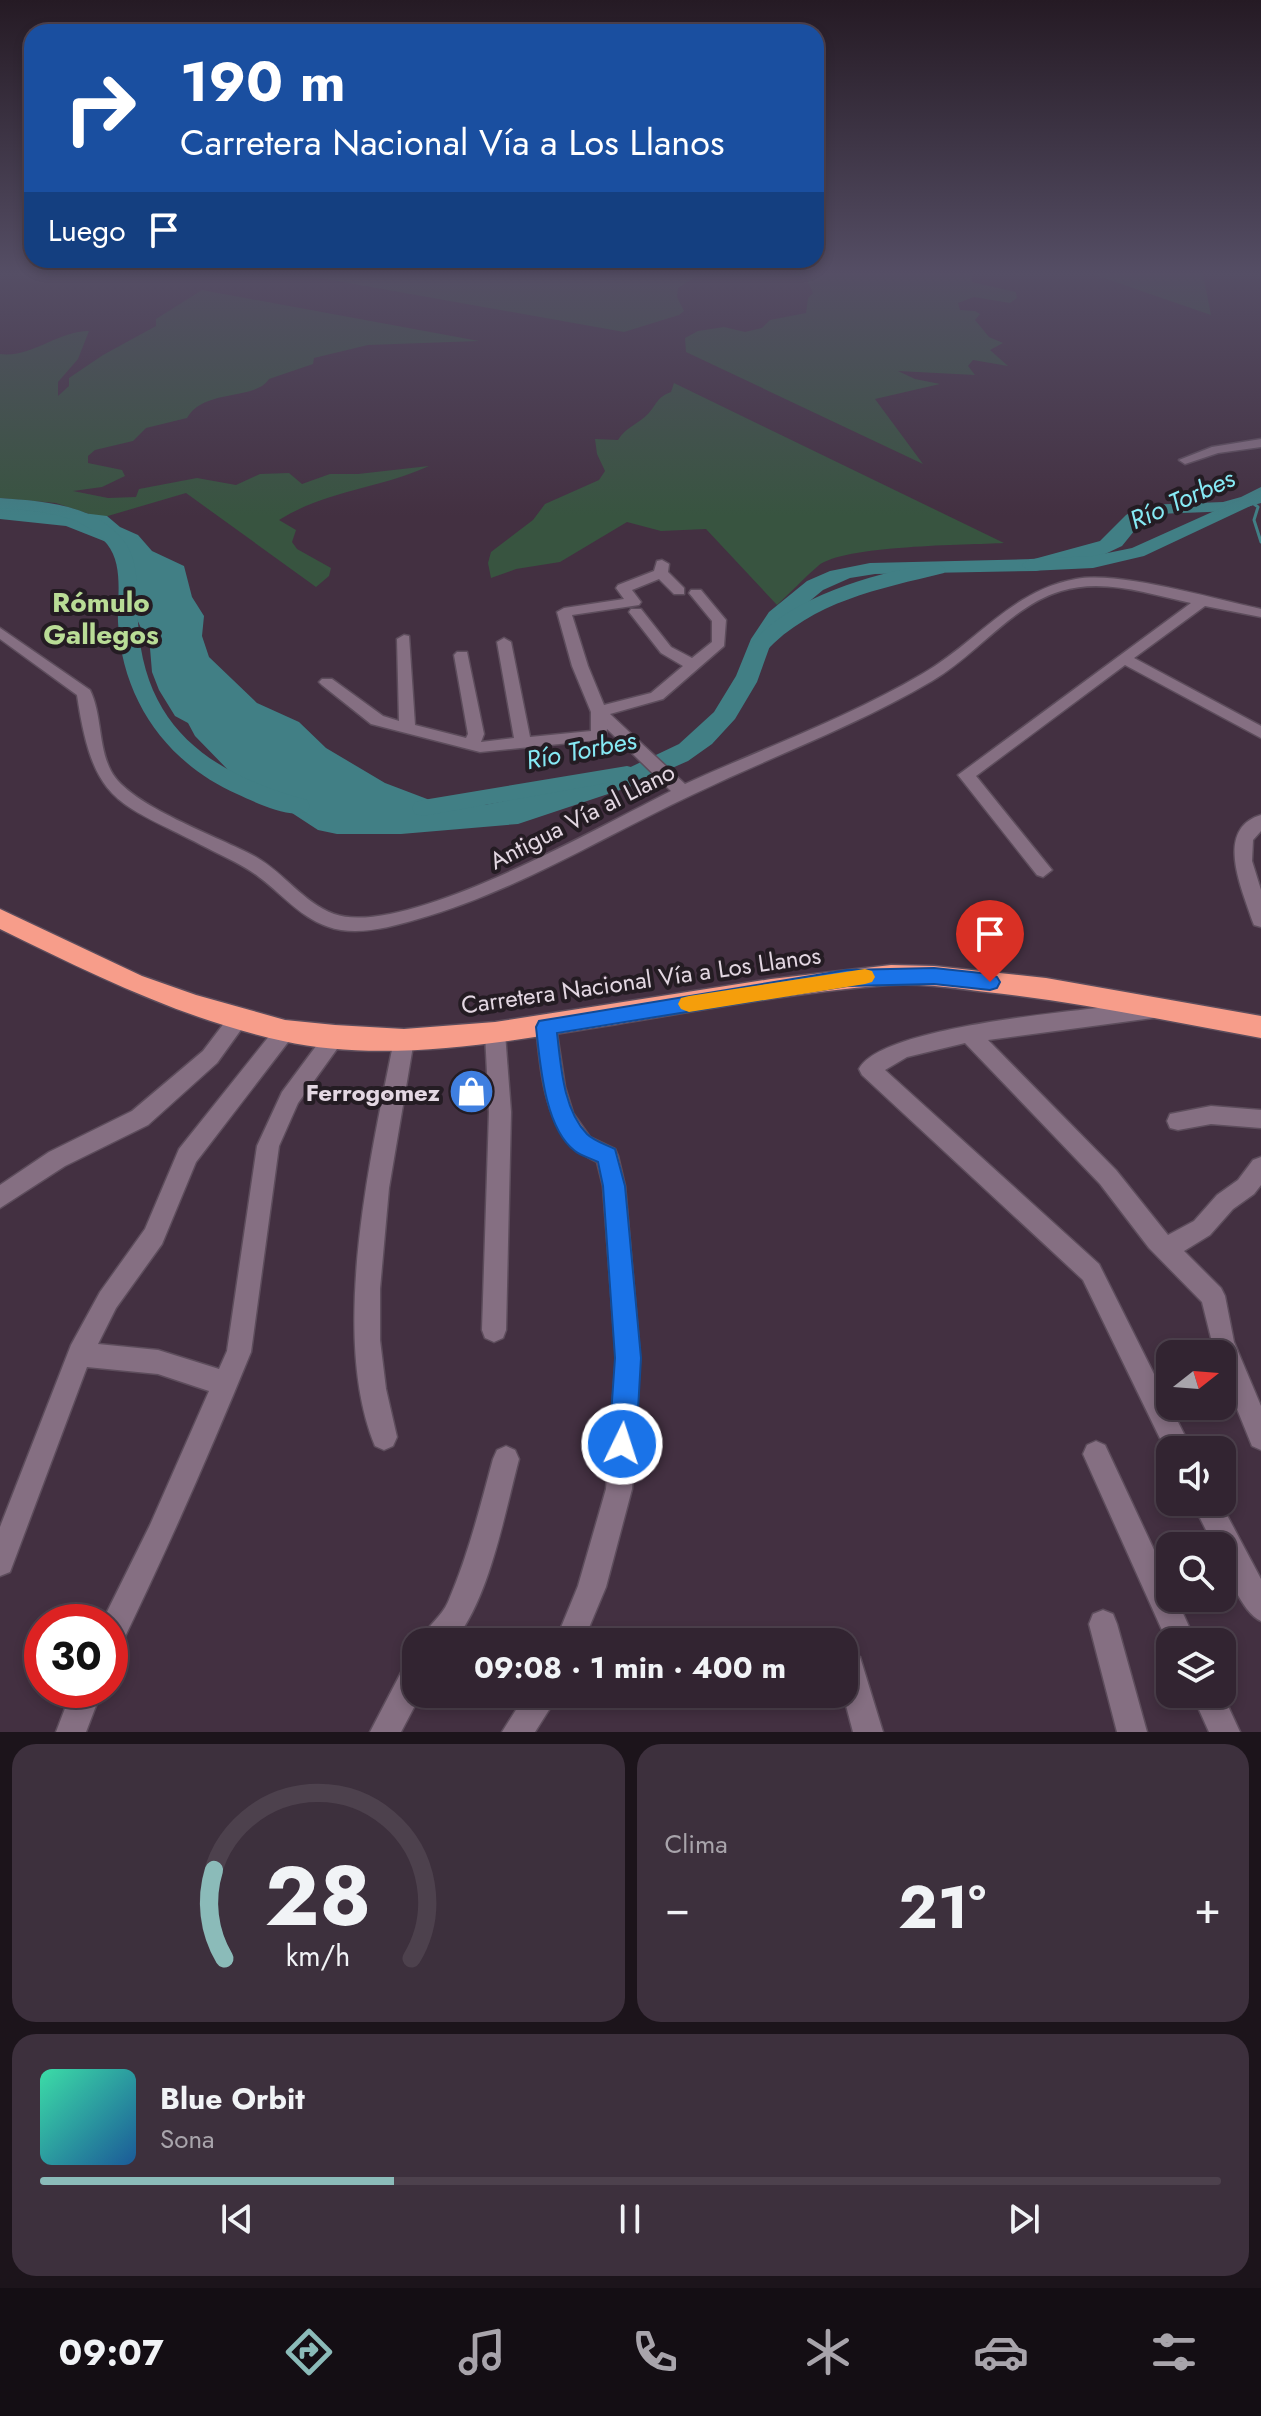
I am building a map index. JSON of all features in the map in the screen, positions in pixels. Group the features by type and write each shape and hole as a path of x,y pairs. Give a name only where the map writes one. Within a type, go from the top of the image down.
{"highway":[{"name":"Carretera Nacional Vía a Los Llanos","path":"0,918 133,983 238,1020 285,1031 335,1036 404,1040 495,1033 771,989 891,975 934,976 1046,988 1261,1027"}],"street":[{"path":"1185,460 1216,450 1261,443"},
{"path":"327,682 377,720 407,725 480,747 599,735 599,712 580,666 564,612 634,602 623,588 662,568 679,591"},
{"name":"Antigua Vía al Llano","path":"0,632 84,693 90,723 109,781 145,809 212,841 270,875 313,914 353,924 404,916 480,894 570,853 683,792 931,676 1013,611 1055,585 1082,580 1108,581 1261,613"},
{"path":"599,712 657,696 719,643 719,620 696,593"},
{"path":"1043,870 966,775 1202,601"},
{"path":"636,612 666,650 692,664"},
{"path":"404,639 407,725"},
{"path":"504,642 523,744"},
{"path":"462,655 476,734 471,745"},
{"path":"1124,659 1261,733"},
{"path":"599,712 683,792"},
{"path":"1261,821 1244,838 1243,861 1261,920"},
{"path":"1160,1009 945,1037 901,1050 869,1069 1091,1272 1172,1436"},
{"path":"0,1198 57,1159 140,1118 210,1057 238,1020"},
{"path":"546,1027 553,1086 568,1124 581,1143 607,1156 614,1186 628,1358 619,1489 592,1587 575,1628"},
{"path":"0,1562 80,1354 108,1300 154,1236 187,1156 285,1031"},
{"path":"494,1330 500,1112 495,1033"},
{"path":"970,1035 1108,1177 1166,1249 1213,1296 1222,1342 1261,1437"},
{"path":"126,1604 160,1535 239,1352 268,1146 290,1098 335,1036"},
{"path":"384,1437 374,1404 369,1371 368,1298 378,1184 404,1040"},
{"path":"1178,1121 1211,1115 1261,1119"},
{"path":"1166,1249 1202,1228 1225,1202 1246,1187 1261,1167"},
{"path":"80,1354 158,1362 227,1384"},
{"path":"1096,1454 1176,1628"},
{"path":"446,1628 458,1615 484,1540 506,1459"},
{"path":"1212,1516 1261,1607"},
{"path":"1103,1624 1132,1732"},
{"path":"858,1696 868,1732"},
{"path":"385,1732 402,1700"},
{"path":"71,1732 80,1708"},
{"path":"517,1732 534,1708"},
{"path":"1214,1708 1225,1732"}],"shaded area":[{"path":"0,355 80,355 58,382 58,396 69,386 69,378 103,355 327,355 314,358 313,364 269,379 253,390 205,402 187,418 146,428 133,441 95,450 88,456 88,463 122,470 125,476 102,487 73,491 108,498 136,497 139,489 197,478 236,485 260,474 289,473 302,484 330,474 429,466 316,502 279,520 296,530 292,542 297,549 331,568 329,576 316,587 186,493 101,518 56,503 0,498"},
{"path":"692,355 995,355 1008,366 973,360 968,366 975,375 898,371 915,379 940,384 875,399 923,464"},
{"path":"674,383 1004,543 878,550 831,559 818,566 777,605 706,529 661,531 627,522 560,562 516,569 491,578 488,563 491,552 533,520 545,504 599,480 605,471 597,454 595,439 618,440 671,392"},
{"path":"1261,487 1261,503 1233,511 1157,514 1139,525 1122,546 1103,555 1036,571 875,574 850,578 823,590 788,619 771,643 757,682 735,719 712,744 688,761 629,787 518,824 401,834 337,834 318,830 232,774 195,736 188,723 175,716 159,690 152,672 150,648 131,606 129,573 114,545 66,526 0,519 0,503 107,516 120,527 138,535 152,551 184,566 192,597 204,616 202,636 209,657 257,703 299,722 326,748 385,783 435,802 484,805 577,786 618,773 679,744 714,712 736,676 751,639 769,612 807,581 830,571 870,563 1034,559 1100,541 1126,515 1144,505 1223,502"}],"waterway":[{"name":"Río Torbes","path":"1030,565 1093,562 1138,552 1261,495"},
{"name":"Río Torbes","path":"0,503 79,516 106,532 122,553 134,661 141,685 163,727 178,745 217,775 262,796 299,806"},
{"path":"1254,504 1258,507 1254,520 1261,542"},
{"name":"Río Torbes","path":"758,648 772,633 814,606 892,577 937,569"},
{"name":"Río Torbes","path":"423,808 627,773"}],"slow traffic":[{"path":"689,1004 865,977"}],"place":[{"name":"Ferrogomez","path":"471,1092"}],"district":[{"name":"Rómulo Gallegos","path":"101,618"}],"route":[{"path":"622,1444 628,1358 614,1186 607,1156 581,1143 568,1124 553,1086 546,1027 847,978 934,976 990,982"}]}
